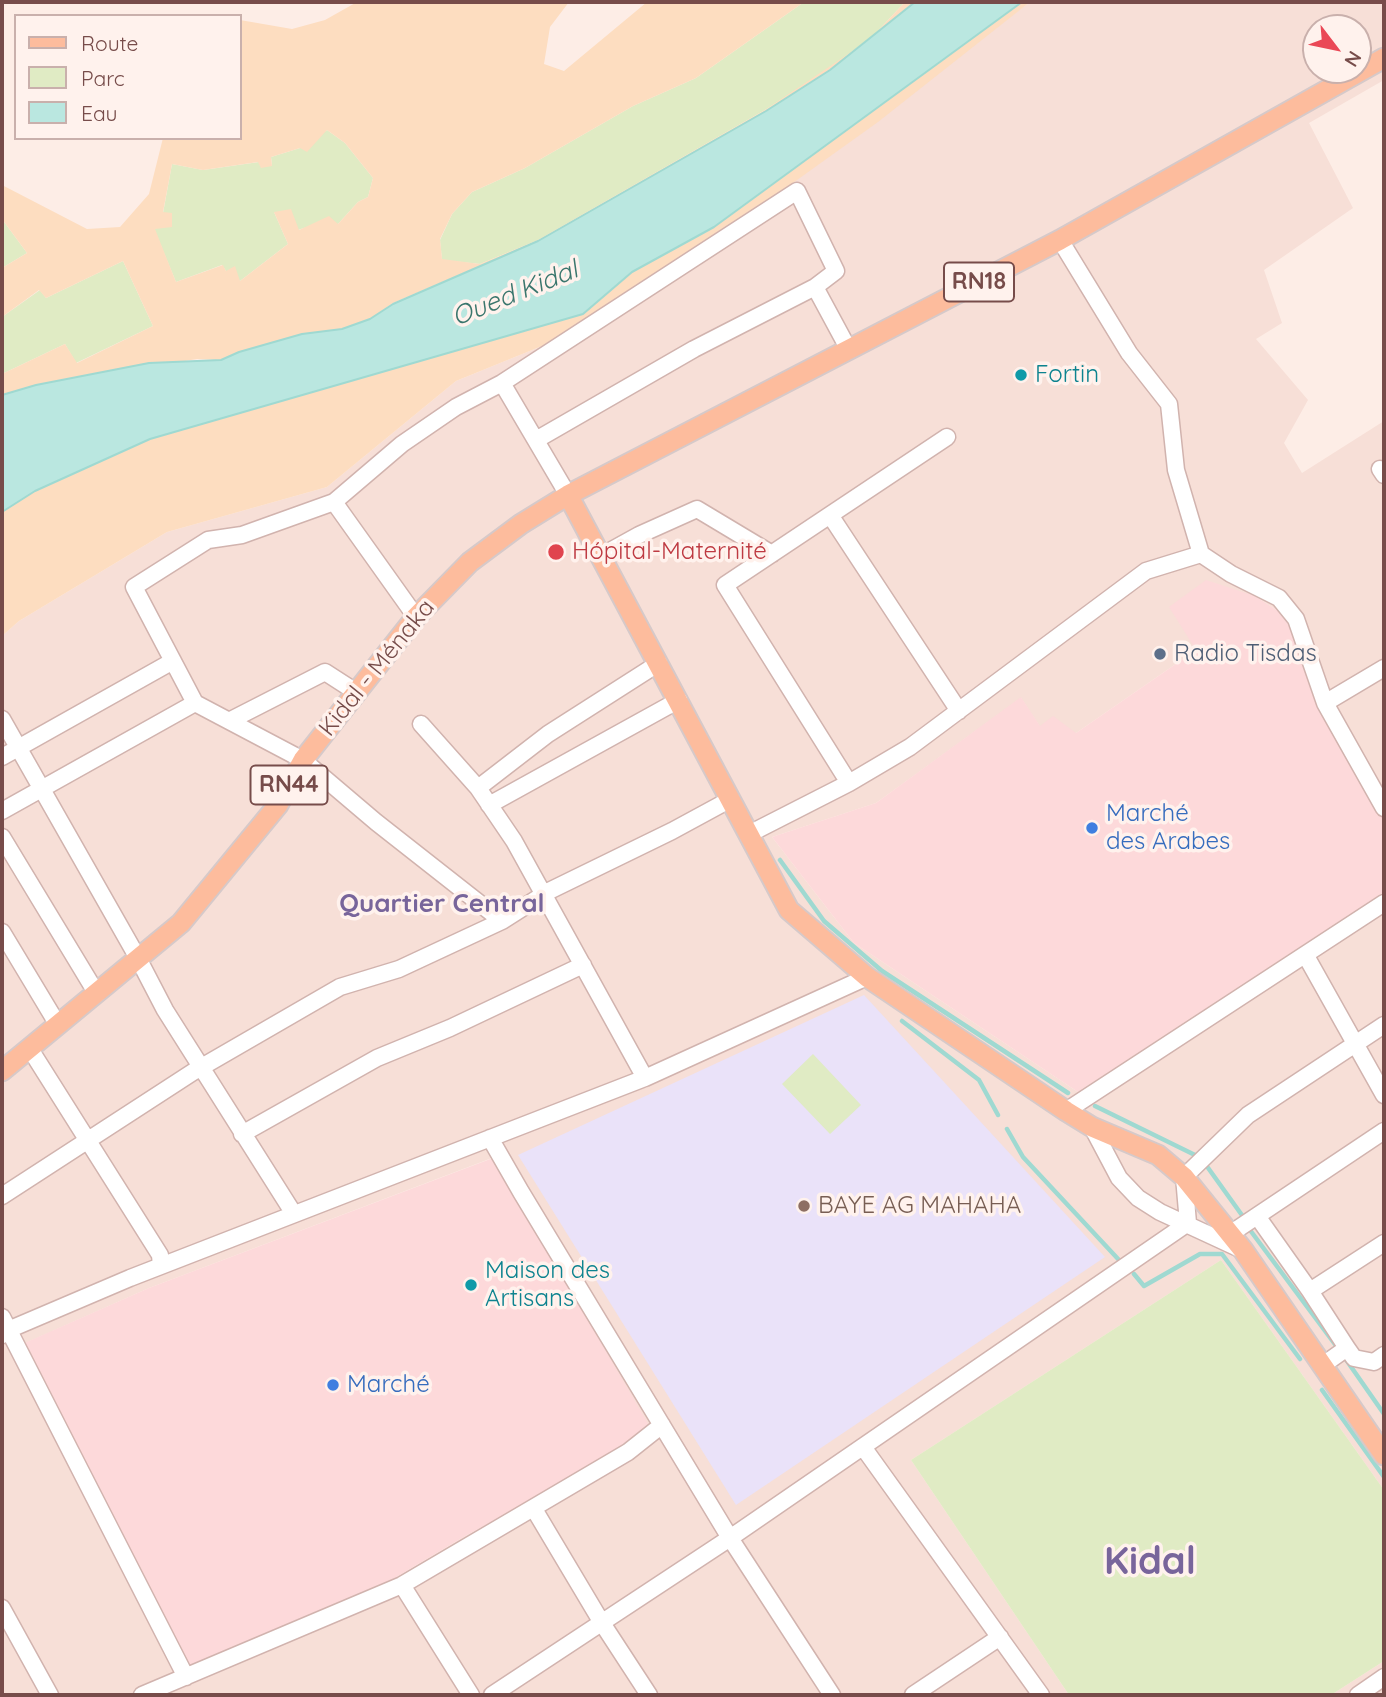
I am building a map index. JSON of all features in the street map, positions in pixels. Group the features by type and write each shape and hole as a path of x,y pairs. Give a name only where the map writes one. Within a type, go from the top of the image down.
{"main road":[{"name":"RN18","path":"568,495 1060,240 1384,58"},
{"path":"568,495 789,910 867,977 1091,1127 1158,1155 1184,1177 1243,1251 1384,1455"},
{"name":"Kidal - Ménaka","path":"2,1071 181,923 278,805 303,760 416,617 470,562 520,524 568,495"}],"street":[{"path":"502,921 376,822 303,760 195,703 134,587 208,540 242,535 334,502 402,444 456,407 502,383 797,191 836,271 815,287 694,349 536,440"},
{"path":"1060,240 1129,353 1169,404 1176,470 1201,554 1231,574 1279,598 1296,619 1325,703 1384,808"},
{"path":"815,287 849,350"},
{"path":"502,383 568,495"},
{"path":"849,783 725,585 947,437"},
{"path":"334,502 416,617"},
{"path":"601,556 697,509 772,554"},
{"path":"831,515 959,711"},
{"path":"749,834 849,783 910,747 1146,571 1201,554"},
{"path":"2,757 173,661"},
{"path":"478,789 548,734 659,663"},
{"path":"1325,703 1384,668"},
{"path":"229,721 325,672 356,692"},
{"path":"489,805 679,700"},
{"path":"2,811 195,703"},
{"path":"2,719 165,1010 293,1214"},
{"path":"421,724 478,789 514,841 645,1078"},
{"path":"2,1196 201,1068 340,987 399,969 502,921 544,894 731,799"},
{"path":"2,837 97,994"},
{"path":"1066,1111 1384,903"},
{"path":"2,932 58,1025"},
{"path":"1306,956 1384,1095"},
{"path":"242,1134 377,1058 450,1028 583,965"},
{"path":"186,1677 4,1327 645,1078 867,977"},
{"path":"1188,1223 1184,1177 1248,1115 1384,1026"},
{"path":"30,1049 160,1255 161,1266"},
{"path":"1091,1127 1119,1178 1138,1198 1160,1213 1188,1223 1243,1251"},
{"path":"1230,1234 1384,1131"},
{"path":"490,1138 730,1538 832,1695"},
{"path":"1258,1216 1354,1358 1374,1362 1384,1355"},
{"path":"492,1695 730,1538 1188,1223"},
{"path":"1310,1291 1384,1243"},
{"path":"1323,1365 1347,1348"},
{"path":"142,1695 402,1585 628,1452 662,1425"},
{"path":"863,1447 1041,1695"},
{"path":"534,1509 602,1623 649,1695"},
{"path":"402,1585 471,1695"},
{"path":"2,1608 50,1695"},
{"path":"912,1695 1000,1637"},
{"path":"1358,1695 1384,1678"}],"shaded area":[{"path":"1030,2 1384,2 1384,80 1309,123 1353,208 1264,270 1282,323 1256,339 1308,400 1284,443 1302,473 1384,421 1384,818 1319,703 1294,632 1278,611 1255,596 1196,650 1076,733 1040,727 1021,698 876,803 772,837 854,943 1078,1092 1384,892 1384,1490 1221,1260 911,1460 1069,1695 2,1695 2,636 19,621 167,532 327,487 456,381 596,324","holes":["492,1158 583,1473 467,1535 393,1579 188,1666 21,1345 149,1288"]},
{"name":"Marché des Arabes","path":"1206,580 1255,596 1278,611 1294,632 1319,703 1384,818 1384,892 1078,1092 854,943 772,837 876,803 1021,697 1040,726 1053,716 1076,733 1196,650 1169,607"},
{"name":"BAYE AG MAHAHA","path":"864,995 1105,1257 736,1505 518,1155"},
{"name":"Marché","path":"493,1158 649,1425 583,1473 467,1535 393,1579 188,1666 20,1345 149,1288"},
{"path":"1384,1661 1384,1695 1331,1695"}],"green space":[{"path":"804,2 905,2 874,35 827,70 765,110 538,240 480,264 442,260 440,240 452,214 472,192 525,168 633,106 696,78"},
{"path":"327,130 345,143 373,178 368,197 358,202 338,224 298,230 274,212 288,244 240,281 222,265 176,282 154,229 163,213 172,164 203,170 259,162 272,166 271,157 300,148"},
{"path":"2,219 27,253 2,268"},
{"path":"123,261 153,326 76,363 65,344 2,374 2,317 40,290 46,298"},
{"path":"813,1054 861,1105 830,1134 782,1084"},
{"path":"1221,1260 1384,1490 1384,1661 1331,1695 1069,1695 911,1460"}],"sand":[{"path":"357,2 569,2 550,27 544,64 564,71 647,2 804,2 696,78 633,106 525,168 472,192 452,214 440,239 442,259 480,264 538,240 765,110 870,38 830,70 766,111 538,241 393,303 370,319 342,329 302,334 239,352 221,360 197,359 36,385 2,395 2,374 65,344 77,363 153,326 123,261 46,298 39,290 2,317 2,268 27,253 2,219 2,185 87,229 120,227 149,194 162,140 242,140 242,20 292,29 325,20","holes":["327,130 345,143 373,178 368,197 358,202 338,224 329,216 299,230 291,209 274,212 288,244 240,281 235,266 226,271 223,265 176,282 155,229 172,227 172,213 163,212 172,164 203,170 258,162 261,168 272,166 271,157 300,148 307,152"]},
{"path":"905,2 915,2 875,34"},
{"path":"1022,2 1030,2 878,122 596,324 456,381 327,487 167,532 19,621 2,636 2,512 35,491 150,439 583,314 632,272 714,227"}],"water":[{"name":"Oued Kidal","path":"915,2 1022,2 714,227 632,272 583,314 150,439 35,491 2,512 2,395 36,385 149,363 221,360 239,352 302,334 342,329 370,319 393,304 538,241 766,111 830,70"}],"waterway":[{"path":"780,860 824,921 882,971 1068,1093"},
{"path":"902,1021 979,1080 998,1115"},
{"path":"1095,1106 1195,1155"},
{"path":"1007,1129 1023,1157 1119,1260"},
{"path":"1206,1165 1244,1218"},
{"path":"1250,1230 1337,1347"},
{"path":"1134,1274 1144,1286 1200,1254 1222,1254 1300,1359"},
{"path":"1347,1361 1384,1414"},
{"path":"1322,1390 1384,1477"}],"place":[{"name":"Fortin","path":"1021,375"},
{"name":"Hópital-Maternité","path":"556,552"},
{"name":"Radio Tisdas","path":"1160,654"},
{"name":"Marché des Arabes","path":"1092,828"},
{"name":"BAYE AG MAHAHA","path":"804,1206"},
{"name":"Maison des Artisans","path":"471,1285"},
{"name":"Marché","path":"333,1385"}],"district":[{"name":"Quartier Central","path":"442,904"},
{"name":"Kidal","path":"1150,1563"}]}
